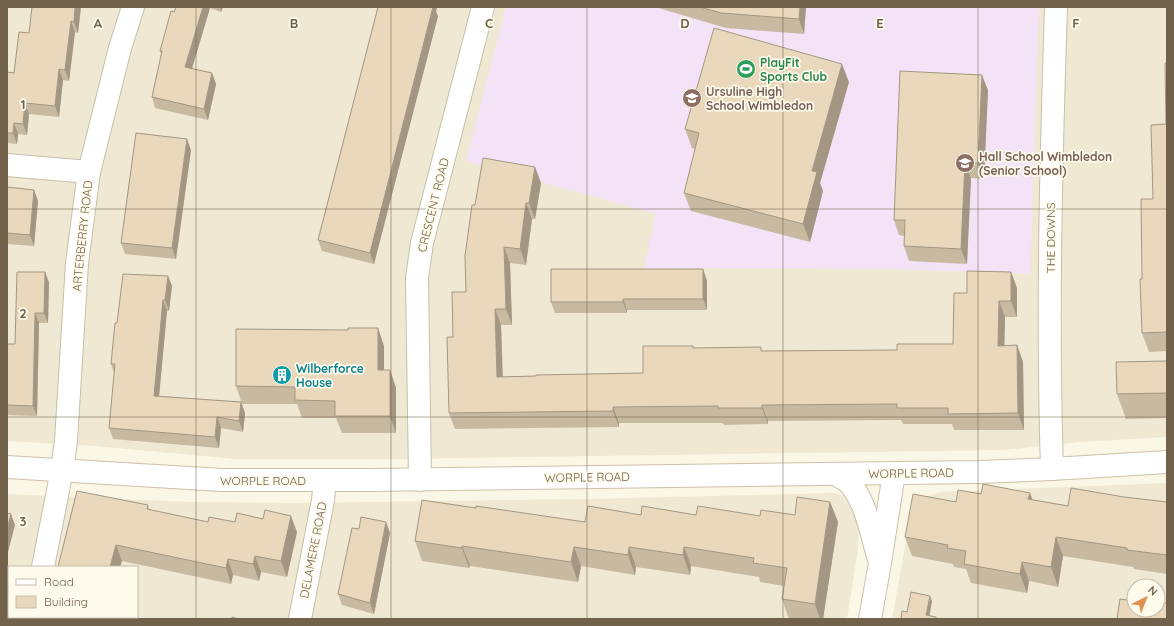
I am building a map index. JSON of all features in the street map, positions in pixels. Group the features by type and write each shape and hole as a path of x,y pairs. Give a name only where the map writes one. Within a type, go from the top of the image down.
{"street":[{"name":"ARTERBERRY ROAD","path":"42,566 62,470 66,441 77,263 89,172 120,48 133,7"},
{"name":"CRESCENT ROAD","path":"420,480 417,278 422,242 484,7"},
{"name":"THE DOWNS","path":"1052,469 1050,239 1056,7"},
{"path":"7,164 89,172"},
{"name":"WORPLE ROAD","path":"7,467 222,480 420,480 750,474 979,472 1167,462"},
{"path":"870,619 894,473"},
{"path":"834,474 845,479 854,488 866,516 880,563"},
{"name":"DELAMERE ROAD","path":"300,619 323,500 325,480"}],"shaded area":[{"path":"7,7 1167,7 1167,437 1080,442 1003,450 396,459 235,459 96,446 7,441"},
{"name":"Ursuline High School Wimbledon","path":"506,7 1039,7 1030,274 889,269 644,268 656,214 466,161"},
{"path":"1167,483 1167,619 892,619 909,525 924,497 940,492"},
{"path":"834,493 846,496 854,508 859,527 858,549 847,619 7,619 7,494 189,502 299,503 587,499"}],"building":[{"path":"32,7 75,7 74,22 71,21 65,70 59,69 55,106 25,103 23,124 14,123 13,133 7,133 7,72 14,73 19,32 29,33"},
{"path":"176,7 203,7 185,67 212,73 204,109 152,97 162,51 160,51 171,11 174,12"},
{"path":"378,7 433,7 370,253 318,240"},
{"path":"700,7 800,7 799,19 721,13"},
{"path":"714,28 842,64 812,171 817,172 803,224 684,193 699,133 685,129"},
{"path":"1165,63 1167,63 1167,332 1142,333 1140,279 1142,279 1141,199 1153,199 1151,125 1166,124"},
{"path":"900,71 982,75 978,163 965,163 961,249 904,246 905,220 894,220"},
{"path":"136,133 187,139 172,248 121,243"},
{"path":"483,158 535,167 529,203 526,203 520,249 504,247 506,309 495,309 497,377 643,373 643,346 693,346 693,348 761,347 761,351 897,350 897,344 953,344 954,293 967,293 967,271 1011,272 1011,301 999,301 998,346 1017,345 1018,413 948,414 948,408 897,408 897,404 762,405 762,408 718,408 718,406 613,407 613,411 449,413 447,337 453,337 452,292 466,292 465,256 472,205 475,205"},
{"path":"7,187 34,190 30,235 7,233"},
{"path":"551,269 703,269 703,299 623,299 623,302 551,302"},
{"path":"17,272 45,272 44,313 35,313 33,406 7,405 7,344 15,344"},
{"path":"123,274 168,276 165,300 163,300 154,396 241,402 239,421 217,417 215,437 109,428 115,364 111,364 115,323 117,323"},
{"path":"348,328 378,328 378,370 390,370 390,416 335,416 335,401 295,400 295,387 236,386 236,329 348,330"},
{"path":"1167,361 1167,393 1117,394 1116,362"},
{"path":"983,484 1030,493 1028,499 1068,506 1071,488 1124,497 1167,502 1167,555 1127,550 1127,548 1056,537 1051,567 1022,562 1020,574 964,564 966,551 947,548 948,545 905,537 913,494 956,502 958,490 981,494"},
{"path":"77,491 148,505 147,509 208,522 209,517 235,522 237,513 263,519 265,510 291,516 281,561 255,556 253,564 228,559 226,568 116,545 110,566 58,566"},
{"path":"797,497 830,502 815,604 782,599 787,568 753,563 754,558 684,547 683,555 629,547 628,555 574,547 571,562 462,546 462,548 415,541 422,500 476,508 476,506 585,522 588,506 641,515 642,506 696,515 698,506 760,516 761,510 795,515"},
{"path":"7,513 11,514 7,530"},
{"path":"361,517 386,522 370,603 338,594 352,528 359,529"},
{"path":"911,592 930,596 926,615 936,617 936,619 901,619 902,611 907,612"},
{"path":"1120,599 1126,600 1126,618 1166,618 1167,603 1167,619 1117,619"}],"place":[{"name":"PlayFit Sports Club","path":"746,69"},
{"name":"Ursuline High School Wimbledon","path":"692,98"},
{"name":"Hall School Wimbledon (Senior School)","path":"965,163"},
{"name":"Wilberforce House","path":"282,375"}]}
